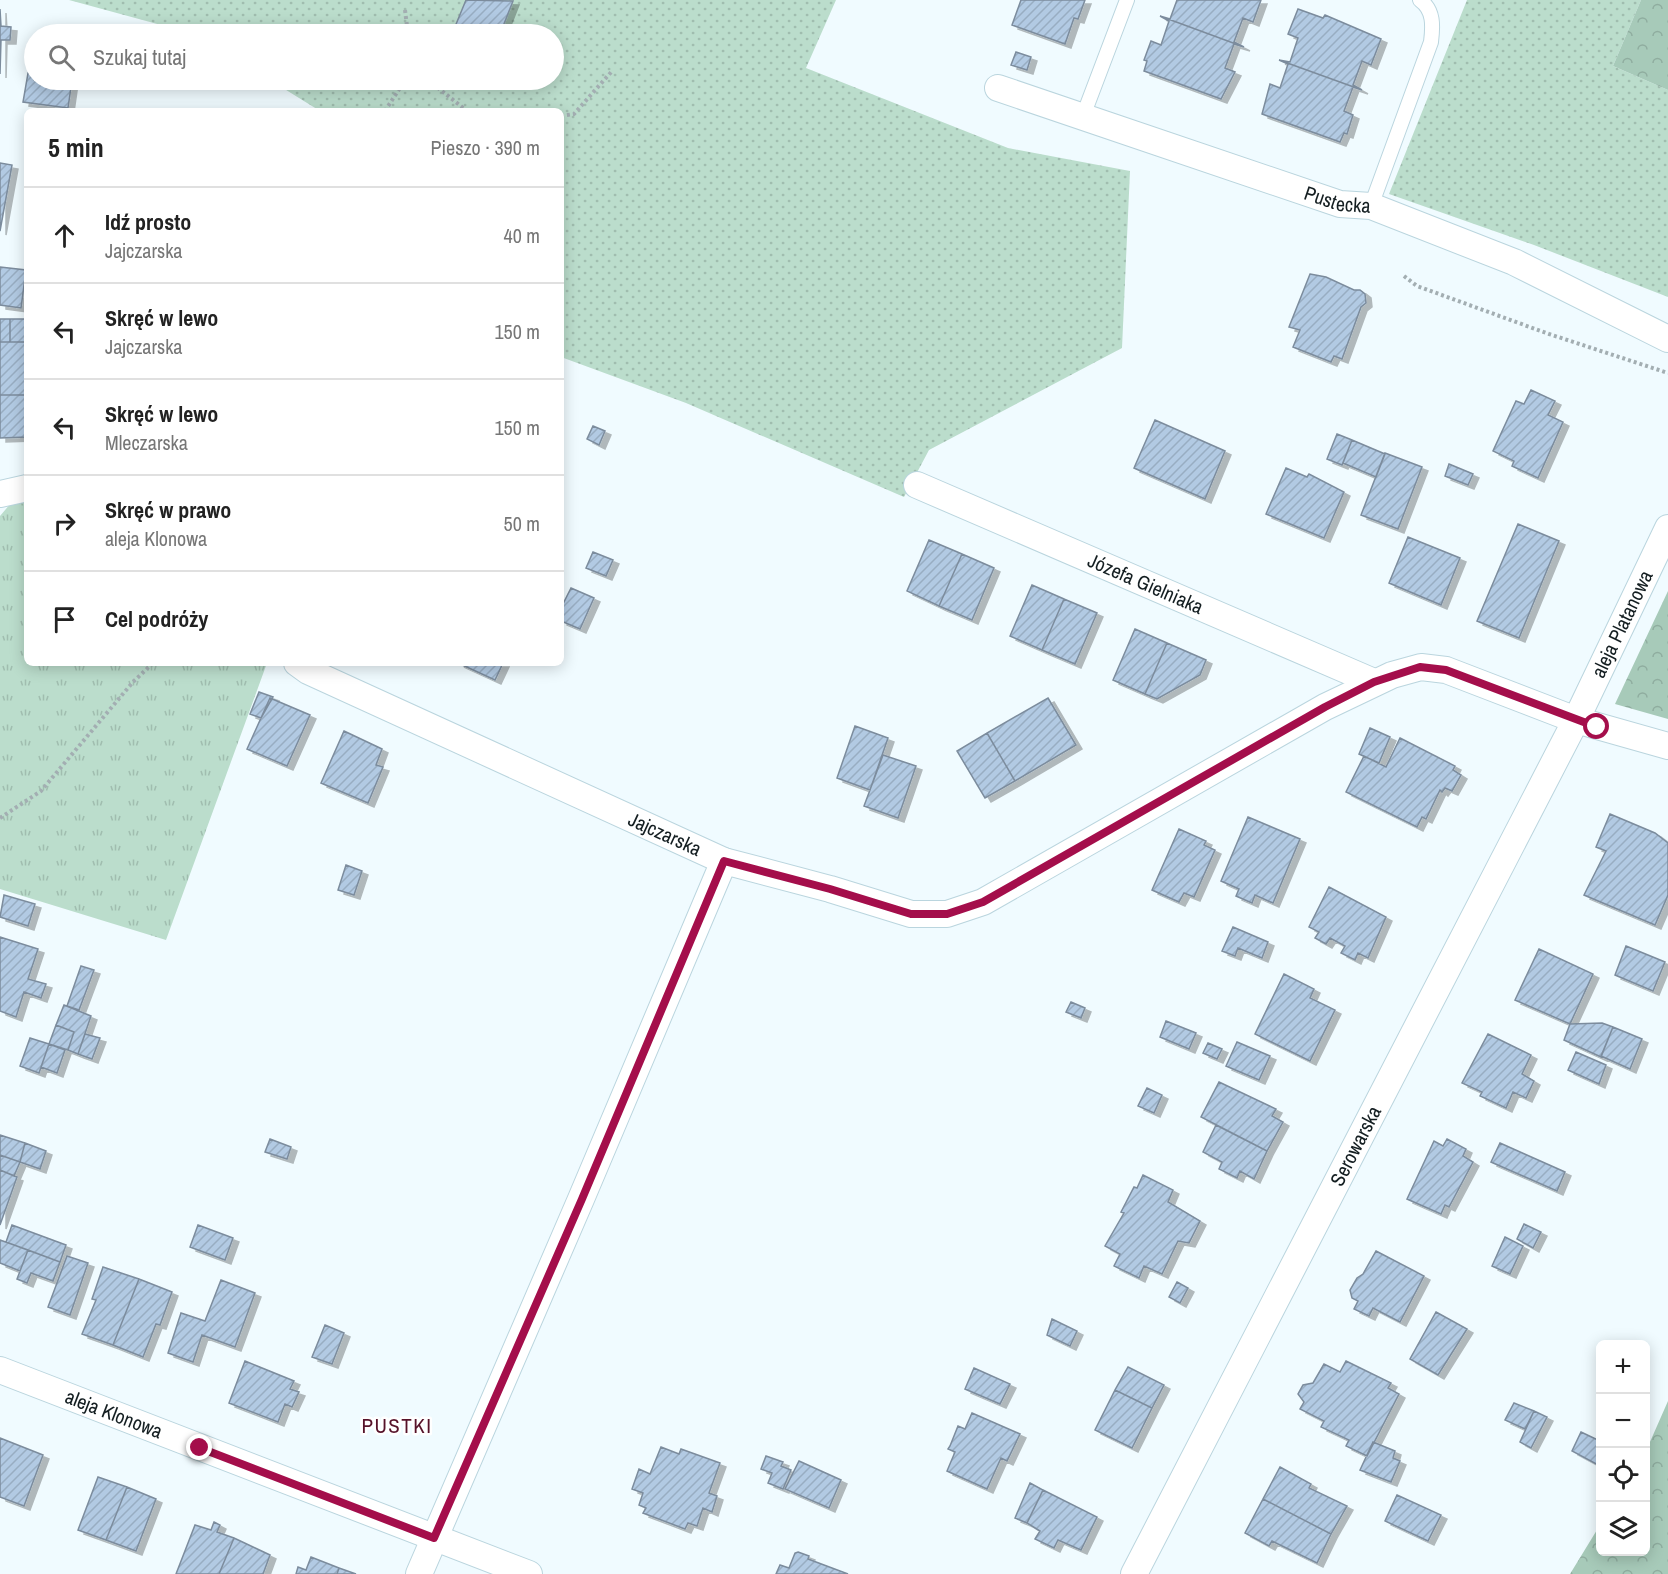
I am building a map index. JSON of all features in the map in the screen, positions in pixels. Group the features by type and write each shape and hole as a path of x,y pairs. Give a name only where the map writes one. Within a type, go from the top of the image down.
{"street":[{"name":"Pustecka","path":"998,88 1340,204 1371,206 1514,262 1668,339"},
{"name":"Józefa Gielniaka","path":"917,485 1374,682"},
{"path":"0,494 24,489"},
{"name":"aleja Platanowa","path":"1576,720 1668,528"},
{"name":"Jajczarska","path":"301,666 724,861 830,889 911,914 947,914 983,902 1325,707 1374,682 1420,667 1446,670 1576,720 1668,746"},
{"name":"Serowarska","path":"1134,1574 1576,720"},
{"path":"419,1574 582,1199 724,861"},
{"name":"aleja Klonowa","path":"0,1370 529,1574"}],"lane":[{"path":"1083,116 1127,0"},
{"path":"1371,206 1431,42 1433,23 1427,5 1420,0"}],"path":[{"path":"405,10 407,24"},
{"path":"564,116 574,114 613,70"},
{"path":"387,108 399,90"},
{"path":"441,90 463,108"},
{"path":"1404,276 1417,286 1668,373"},
{"path":"0,818 41,791 133,682 150,666"}],"green space":[{"path":"69,0 836,0 806,68 1008,148 1130,171 1122,348 929,450 904,497 686,403 564,358 564,108 315,108 286,90 564,90 564,24 157,24"},
{"path":"1467,0 1641,0 1613,66 1668,90 1668,297 1534,245 1389,194"},
{"path":"1641,0 1668,0 1668,90 1613,66"},
{"path":"24,501 24,666 266,666 166,940 0,889 0,516 11,503"},
{"path":"1668,591 1668,719 1615,704"},
{"path":"1668,1401 1668,1574 1570,1574 1596,1532 1596,1556 1650,1556 1650,1442"}],"building":[{"path":"466,0 513,1 504,24 456,24"},
{"path":"1021,0 1085,0 1078,19 1074,18 1065,44 1012,25"},
{"path":"1177,0 1261,0 1253,22 1243,18 1234,42 1244,47 1160,16 1170,19"},
{"path":"0,9 1,26 11,27 10,40 1,40 0,74"},
{"path":"1298,9 1323,18 1325,15 1381,39 1371,65 1362,61 1353,85 1362,90 1279,60 1290,62 1298,38 1288,34"},
{"path":"1160,16 1244,47 1234,44 1225,68 1235,72 1221,99 1144,71 1147,61 1144,60 1151,41 1161,45 1169,21"},
{"path":"1016,52 1031,57 1027,70 1011,65"},
{"path":"1279,60 1362,90 1353,87 1344,111 1353,115 1347,134 1344,133 1340,142 1262,114 1270,84 1280,88 1288,64"},
{"path":"25,90 71,90 68,108 23,102"},
{"path":"0,163 12,165 0,231"},
{"path":"0,267 24,270 21,308 0,305"},
{"path":"1310,274 1326,277 1365,294 1366,303 1361,307 1342,359 1334,356 1331,362 1293,347 1300,330 1289,327"},
{"path":"0,319 10,319 10,342 0,342"},
{"path":"10,319 24,319 24,342 10,342"},
{"path":"0,342 24,342 24,395 0,395"},
{"path":"1531,390 1555,401 1548,415 1563,422 1538,478 1512,466 1514,461 1493,451 1516,401 1524,404"},
{"path":"0,395 24,395 24,437 0,438"},
{"path":"1155,420 1225,451 1205,499 1134,468"},
{"path":"593,426 605,431 599,445 587,439"},
{"path":"1337,434 1352,440 1342,465 1327,459"},
{"path":"1352,440 1385,454 1376,477 1343,463"},
{"path":"1385,453 1422,467 1398,529 1361,515"},
{"path":"1449,464 1473,474 1468,485 1445,476"},
{"path":"1286,468 1307,477 1309,474 1344,492 1324,538 1266,514"},
{"path":"1518,524 1559,541 1519,638 1477,621"},
{"path":"1408,537 1460,558 1441,605 1389,583"},
{"path":"929,540 962,554 939,606 907,591"},
{"path":"593,552 613,560 606,576 586,568"},
{"path":"962,554 994,568 972,620 939,606"},
{"path":"1032,585 1064,599 1042,650 1010,636"},
{"path":"571,588 594,598 580,629 564,622 564,602"},
{"path":"1064,599 1097,613 1075,664 1042,650"},
{"path":"1135,629 1167,643 1145,694 1113,680"},
{"path":"1167,643 1206,660 1200,675 1157,699 1145,694"},
{"path":"465,666 502,666 495,680"},
{"path":"259,692 273,697 261,718 250,714"},
{"path":"270,698 310,715 287,766 247,749"},
{"path":"1048,698 1076,745 1015,781 987,733"},
{"path":"855,726 888,738 870,790 837,778"},
{"path":"1370,728 1390,737 1379,763 1359,754"},
{"path":"344,731 382,749 376,765 383,767 368,803 321,783"},
{"path":"987,733 1015,781 985,798 957,751"},
{"path":"1400,738 1455,766 1453,770 1461,775 1452,791 1445,788 1442,792 1440,790 1426,819 1422,817 1417,827 1346,792 1364,756 1386,767"},
{"path":"883,755 916,766 898,818 864,806"},
{"path":"1610,814 1655,833 1668,843 1668,895 1655,925 1584,895 1606,851 1596,847"},
{"path":"1248,817 1300,839 1273,903 1255,895 1252,903 1236,896 1239,889 1221,881"},
{"path":"1179,829 1206,841 1204,845 1215,850 1194,897 1184,893 1179,902 1152,890"},
{"path":"346,865 362,871 354,895 338,890"},
{"path":"1329,887 1386,917 1368,958 1358,953 1355,960 1341,953 1345,946 1330,938 1326,944 1315,938 1319,932 1309,927"},
{"path":"4,895 35,904 28,926 0,917"},
{"path":"1233,927 1268,942 1262,958 1238,948 1235,956 1222,951"},
{"path":"0,937 38,949 28,979 46,984 41,998 24,992 16,1017 0,1011"},
{"path":"1626,946 1665,962 1653,991 1615,975"},
{"path":"1539,949 1593,974 1570,1024 1515,1000"},
{"path":"81,966 94,970 79,1010 67,1006"},
{"path":"1284,974 1314,989 1310,998 1335,1010 1310,1061 1255,1034"},
{"path":"1071,1002 1085,1008 1081,1018 1066,1012"},
{"path":"64,1005 91,1016 78,1054 68,1050 74,1032 56,1025"},
{"path":"1166,1021 1196,1033 1189,1049 1160,1037"},
{"path":"1602,1023 1613,1027 1601,1057 1564,1040 1570,1024"},
{"path":"56,1025 74,1032 68,1050 49,1044"},
{"path":"1613,1027 1642,1039 1630,1069 1601,1056"},
{"path":"85,1034 100,1038 92,1059 78,1054"},
{"path":"1488,1034 1531,1055 1522,1074 1534,1081 1526,1098 1513,1092 1506,1108 1480,1096 1482,1092 1462,1083"},
{"path":"30,1038 49,1044 39,1073 20,1066"},
{"path":"1237,1042 1270,1056 1259,1080 1226,1066"},
{"path":"1208,1043 1222,1049 1217,1059 1203,1053"},
{"path":"49,1044 65,1050 57,1073 41,1067"},
{"path":"1576,1052 1606,1065 1599,1084 1568,1070"},
{"path":"1219,1082 1276,1109 1272,1116 1283,1122 1267,1151 1201,1117"},
{"path":"1147,1088 1162,1095 1154,1113 1138,1106"},
{"path":"1216,1125 1267,1151 1254,1179 1240,1171 1237,1178 1219,1169 1222,1162 1203,1152"},
{"path":"0,1135 25,1143 20,1162 0,1155"},
{"path":"270,1139 291,1147 287,1159 265,1152"},
{"path":"1447,1139 1466,1149 1463,1156 1473,1162 1449,1207 1445,1205 1441,1214 1407,1199 1434,1141 1443,1146"},
{"path":"25,1143 46,1151 40,1169 20,1162"},
{"path":"1500,1143 1565,1172 1557,1191 1491,1162"},
{"path":"0,1155 20,1162 14,1176 0,1170"},
{"path":"0,1170 17,1177 0,1225"},
{"path":"1143,1175 1173,1190 1168,1202 1200,1221 1189,1243 1178,1241 1162,1274 1144,1266 1139,1278 1114,1266 1120,1254 1105,1246 1124,1213 1121,1212 1134,1187 1137,1188"},
{"path":"1524,1224 1541,1232 1533,1248 1517,1239"},
{"path":"12,1225 66,1245 60,1262 6,1242"},
{"path":"198,1225 233,1238 225,1260 190,1247"},
{"path":"1505,1237 1523,1246 1510,1274 1492,1266"},
{"path":"0,1240 28,1250 20,1271 0,1263"},
{"path":"28,1250 60,1262 53,1281 31,1273 27,1283 17,1279"},
{"path":"1376,1251 1424,1276 1400,1322 1373,1308 1369,1316 1354,1309 1358,1301 1352,1298 1350,1290 1357,1278 1363,1274"},
{"path":"67,1256 88,1263 70,1315 48,1307"},
{"path":"103,1267 139,1279 113,1345 82,1334 96,1300 92,1299"},
{"path":"139,1279 172,1292 160,1325 156,1324 143,1357 113,1345"},
{"path":"221,1280 255,1293 235,1347 202,1335 193,1362 168,1353 181,1313 205,1321"},
{"path":"1177,1282 1188,1288 1180,1303 1169,1297"},
{"path":"1436,1312 1467,1329 1438,1375 1410,1359"},
{"path":"1052,1319 1077,1331 1070,1346 1047,1335"},
{"path":"325,1325 344,1333 332,1364 312,1357"},
{"path":"245,1361 294,1381 290,1389 299,1392 292,1407 285,1404 278,1422 229,1403"},
{"path":"1346,1361 1391,1383 1388,1388 1399,1394 1367,1456 1346,1446 1349,1440 1321,1427 1324,1421 1300,1409 1304,1402 1298,1394 1303,1385 1313,1383 1324,1364 1340,1372"},
{"path":"1128,1367 1164,1385 1152,1408 1115,1390"},
{"path":"974,1368 1010,1384 1000,1404 965,1389"},
{"path":"1115,1390 1152,1408 1132,1448 1095,1430"},
{"path":"1514,1403 1534,1411 1525,1429 1505,1420"},
{"path":"1534,1411 1547,1417 1531,1448 1520,1442"},
{"path":"972,1413 1020,1434 1007,1461 1001,1458 987,1489 947,1471 955,1452 948,1449 958,1426 965,1429"},
{"path":"1581,1432 1596,1439 1596,1464 1572,1451"},
{"path":"0,1438 43,1455 24,1506 0,1497"},
{"path":"1373,1442 1395,1451 1393,1458 1400,1461 1391,1482 1360,1470"},
{"path":"661,1447 679,1454 681,1449 720,1463 709,1493 717,1496 712,1512 703,1508 697,1526 688,1523 685,1529 643,1513 646,1508 639,1505 643,1493 632,1489 639,1469 650,1474"},
{"path":"766,1456 783,1462 781,1466 791,1470 783,1489 768,1483 772,1473 761,1469"},
{"path":"799,1461 841,1480 829,1508 785,1489"},
{"path":"1280,1467 1311,1484 1309,1488 1347,1506 1331,1534 1263,1499"},
{"path":"98,1477 127,1487 106,1540 78,1530"},
{"path":"1030,1483 1043,1490 1027,1523 1015,1518"},
{"path":"127,1487 156,1499 136,1551 106,1540"},
{"path":"1043,1490 1097,1517 1081,1550 1058,1540 1054,1548 1035,1539 1040,1531 1027,1523"},
{"path":"1397,1495 1441,1515 1428,1541 1385,1521"},
{"path":"1263,1499 1331,1534 1317,1563 1272,1541 1269,1546 1245,1533"},
{"path":"214,1522 220,1525 217,1532 234,1538 219,1574 176,1574 195,1525 211,1530"},
{"path":"234,1538 270,1555 263,1574 219,1574"},
{"path":"795,1553 809,1556 808,1559 848,1574 776,1574 780,1565 789,1568"},
{"path":"311,1557 339,1568 337,1574 296,1574 298,1567 306,1570"},
{"path":"339,1568 356,1574 337,1574"}],"district":[{"name":"PUSTKI","path":"397,1426"}],"route":[{"path":"200,1448 434,1538 582,1199 724,861 830,889 911,914 947,914 983,902 1325,707 1392,675 1420,667 1446,670 1597,727"}]}
